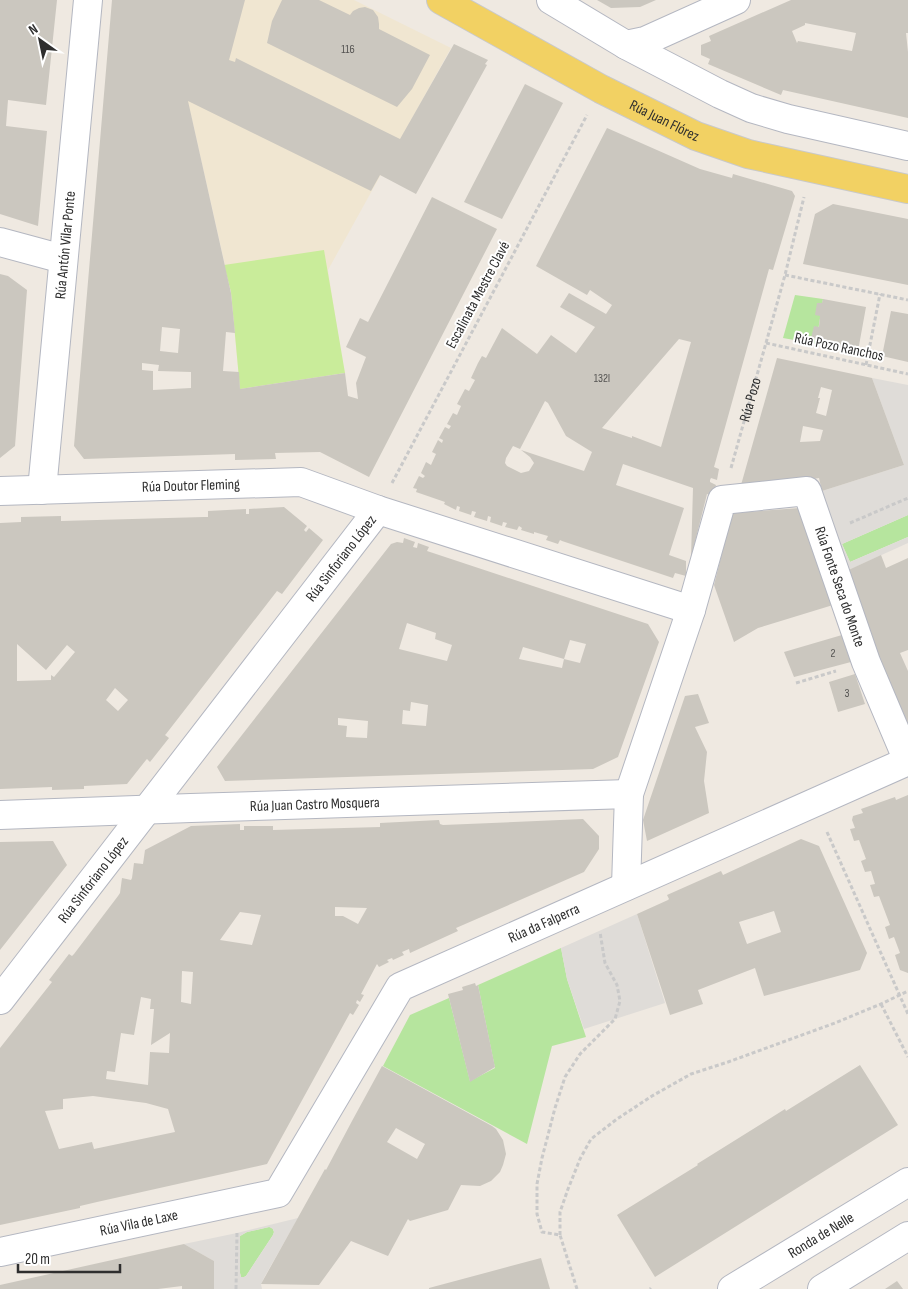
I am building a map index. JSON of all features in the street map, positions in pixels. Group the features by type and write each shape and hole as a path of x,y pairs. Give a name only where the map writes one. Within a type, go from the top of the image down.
{"main road":[{"name":"Rúa Juan Flórez","path":"441,0 601,89 696,136 748,154 908,189"}],"street":[{"name":"Rúa Antón Vilar Ponte","path":"42,490 88,0"},
{"path":"551,0 626,45 751,108 788,119 908,146"},
{"path":"626,45 645,41 736,0"},
{"path":"0,242 63,259"},
{"name":"Rúa Doutor Fleming","path":"0,491 301,482 378,510"},
{"name":"Rúa Fonte Seca do Monte","path":"722,500 806,491 866,662 908,761"},
{"path":"626,886 629,794 691,610 722,500"},
{"name":"Rúa Sinforiano López","path":"0,1000 378,510 691,610"},
{"name":"Rúa da Falperra","path":"278,1193 400,987 908,761"},
{"name":"Rúa Juan Castro Mosquera","path":"0,815 629,794"},
{"name":"Ronda de Nelle","path":"732,1289 908,1182"},
{"name":"Rúa Vila de Laxe","path":"0,1252 278,1193"},
{"path":"822,1289 908,1236"}],"path":[{"name":"Escalinata Mestre Clavé","path":"391,485 591,108"},
{"name":"Rúa Pozo","path":"722,500 785,275 806,188"},
{"path":"785,275 908,300"},
{"path":"866,364 880,294"},
{"name":"Rúa Pozo Ranchos","path":"766,343 908,374"},
{"path":"822,535 908,498"},
{"path":"796,683 866,662"},
{"path":"830,840 908,1014"},
{"path":"560,1234 542,1232 537,1214 537,1184 554,1108 565,1077 580,1054 615,1019 620,1001 617,985 605,963 600,930"},
{"path":"577,1289 560,1234 560,1212 580,1159 591,1139 652,1096 690,1074 835,1023 908,991"},
{"path":"881,1004 908,1057"},
{"path":"236,1289 237,1233 242,1228"}],"shaded area":[{"path":"179,0 354,0 451,48 328,270 341,353 328,376 240,389 231,292 171,33"},
{"path":"872,378 908,385 908,515 842,544 850,562 908,537 908,543 844,572 822,491 904,465"},
{"path":"637,914 665,1003 584,1029 567,979 561,948"},
{"path":"298,1218 265,1276 261,1284 262,1289 214,1289 214,1261 184,1244","holes":["269,1227 273,1229 273,1235 246,1276 241,1277 240,1236 247,1232"]}],"green space":[{"path":"324,250 345,373 240,389 231,292 224,265"},
{"path":"795,295 823,299 816,344 783,338"},
{"path":"908,515 908,537 850,562 842,544"},
{"path":"561,948 567,979 586,1037 552,1046 527,1144 383,1066 410,1015 449,998 470,1081 495,1068 478,985"},
{"path":"272,1227 273,1235 246,1276 241,1277 240,1236 247,1232"}],"building":[{"path":"0,0 57,0 46,105 8,100 6,126 47,131 38,226 0,214"},
{"path":"112,0 245,0 229,60 235,62 236,58 400,139 454,44 488,60 416,194 380,175 371,191 188,101 231,293 235,333 226,332 223,371 239,372 240,389 345,373 348,396 358,399 356,383 366,357 346,347 360,318 368,322 432,197 497,229 369,477 320,452 275,453 276,459 235,460 235,454 84,459 74,446","holes":["162,327 180,329 178,353 160,351","142,363 159,365 158,371 191,372 191,388 153,390 153,371 142,370"]},
{"path":"282,0 319,0 350,15 353,11 365,7 373,10 378,17 379,29 430,55 412,89 397,107 267,43 272,21"},
{"path":"597,0 656,0 640,7 611,8"},
{"path":"791,0 908,0 908,33 906,33 908,52 908,118 783,90 781,95 708,64 710,59 701,55 701,45 711,41 709,36","holes":["805,23 856,33 852,51 798,41 797,43 792,31 805,25"]},
{"path":"525,84 563,103 502,219 464,202"},
{"path":"607,128 700,169 732,178 733,174 792,191 795,196 773,270 769,269 714,467 719,469 717,480 711,478 710,480 710,482 716,485 713,496 707,494 691,558 693,488 623,464 616,485 684,508 669,555 686,561 686,576 675,573 673,578 560,540 558,544 546,540 548,536 521,530 522,528 519,526 517,530 505,527 507,523 503,522 502,526 490,522 491,517 488,516 487,521 474,517 476,512 472,511 471,515 459,511 460,507 457,506 456,510 444,504 445,502 416,492 417,489 413,488 419,476 423,478 425,476 421,473 426,462 431,465 436,454 432,452 438,440 442,443 443,440 439,438 445,427 449,429 451,426 447,424 453,413 457,415 461,406 457,404 465,389 469,391 475,380 471,378 478,363 482,356 486,358 502,328 537,354 551,335 576,353 595,327 560,307 569,293 606,314 612,305 590,290 587,295 536,266","holes":["679,339 691,342 661,447 632,436 632,438 602,428","545,401 548,403 566,436 592,452 584,471 521,450 534,463 529,471 521,473 505,463 513,446 520,449"]},
{"path":"833,204 908,219 908,285 803,264 815,214"},
{"path":"0,274 8,276 27,290 15,446 0,458"},
{"path":"823,299 866,307 858,351 816,344 816,340 811,338 814,326 819,327 820,316 815,315 817,303 822,303"},
{"path":"891,311 908,314 908,362 882,356"},
{"path":"777,358 872,378 904,465 822,491 819,478 746,490 741,485","holes":["821,387 832,390 826,416 816,413","803,426 823,430 820,441 800,442"]},
{"path":"284,507 307,526 304,530 306,532 309,528 323,540 282,594 277,591 165,735 169,738 150,762 147,759 127,784 84,786 84,789 52,790 52,787 0,789 0,523 21,522 21,517 61,516 61,521 208,517 208,511 246,509 246,514 249,514 249,509","holes":["17,644 46,670 67,645 75,652 54,677 51,675 51,680 17,681","115,688 128,700 118,711 106,700"]},
{"path":"800,508 833,605 758,628 734,642 714,585 732,513"},
{"path":"404,538 415,542 413,547 417,548 418,543 429,547 427,551 648,624 659,642 618,757 593,769 225,781 217,767 391,544 403,543","holes":["407,623 436,633 435,639 452,645 447,661 399,649","570,640 586,644 580,663 564,659","523,647 564,659 562,668 519,659","411,702 428,705 426,726 402,724 403,710 410,711","338,718 368,721 367,738 346,737 347,726 338,725"]},
{"path":"881,555 886,568 908,558 908,650 900,653 908,671 908,724 906,725 844,572"},
{"path":"842,635 851,662 794,677 784,652"},
{"path":"855,674 865,704 838,712 829,682"},
{"path":"698,694 709,723 695,727 707,752 704,781 709,813 647,841 643,820 685,696"},
{"path":"908,795 908,973 900,970 895,955 900,953 894,937 889,939 885,927 890,925 879,896 874,897 870,885 875,884 871,871 865,872 861,861 866,859 859,840 854,841 850,829 855,828 852,820 853,816 863,813 861,809 895,797 896,800"},
{"path":"583,819 599,836 599,849 584,872 456,928 458,931 410,953 409,949 402,952 404,955 393,960 392,958 387,960 389,962 379,967 377,964 361,994 364,995 360,1002 357,1000 356,1003 359,1005 353,1015 350,1013 267,1164 0,1225 0,1048 52,982 49,980 69,954 72,956 74,954 118,896 122,878 131,880 134,863 143,864 145,850 191,826 240,824 240,830 244,830 244,826 273,826 273,830 380,827 380,823 439,820 440,824","holes":["335,907 367,908 358,924 343,916 335,916","240,912 261,915 252,945 220,940","182,971 193,972 191,1004 181,1002","141,997 151,999 150,1009 154,1009 151,1045 170,1033 169,1053 150,1052 148,1085 106,1079 107,1071 115,1072 121,1033 134,1035","93,1096 146,1103 168,1109 175,1132 94,1149 92,1142 59,1149 45,1111 63,1109 63,1099"]},
{"path":"801,839 819,846 867,953 860,970 764,996 755,968 698,990 703,1004 670,1015 637,914 668,900 667,895 721,871 723,875","holes":["774,911 781,932 747,944 739,922"]},
{"path":"53,841 67,865 0,950 0,842"},
{"path":"475,983 476,986 478,985 495,1067 470,1082 448,994 463,990 462,987"},
{"path":"860,1065 898,1125 655,1277 617,1215 785,1109 786,1111"},
{"path":"382,1066 496,1129 503,1140 506,1154 500,1172 491,1181 480,1186 461,1185 448,1210 410,1221 408,1219 388,1256 351,1241 319,1285 261,1284 326,1170","holes":["396,1128 425,1144 417,1159 387,1142"]},
{"path":"184,1244 214,1261 214,1289 182,1289 182,1286 158,1289 0,1289 0,1285"},
{"path":"541,1258 550,1289 429,1289 429,1288"},
{"path":"897,1281 903,1289 885,1289"}]}
